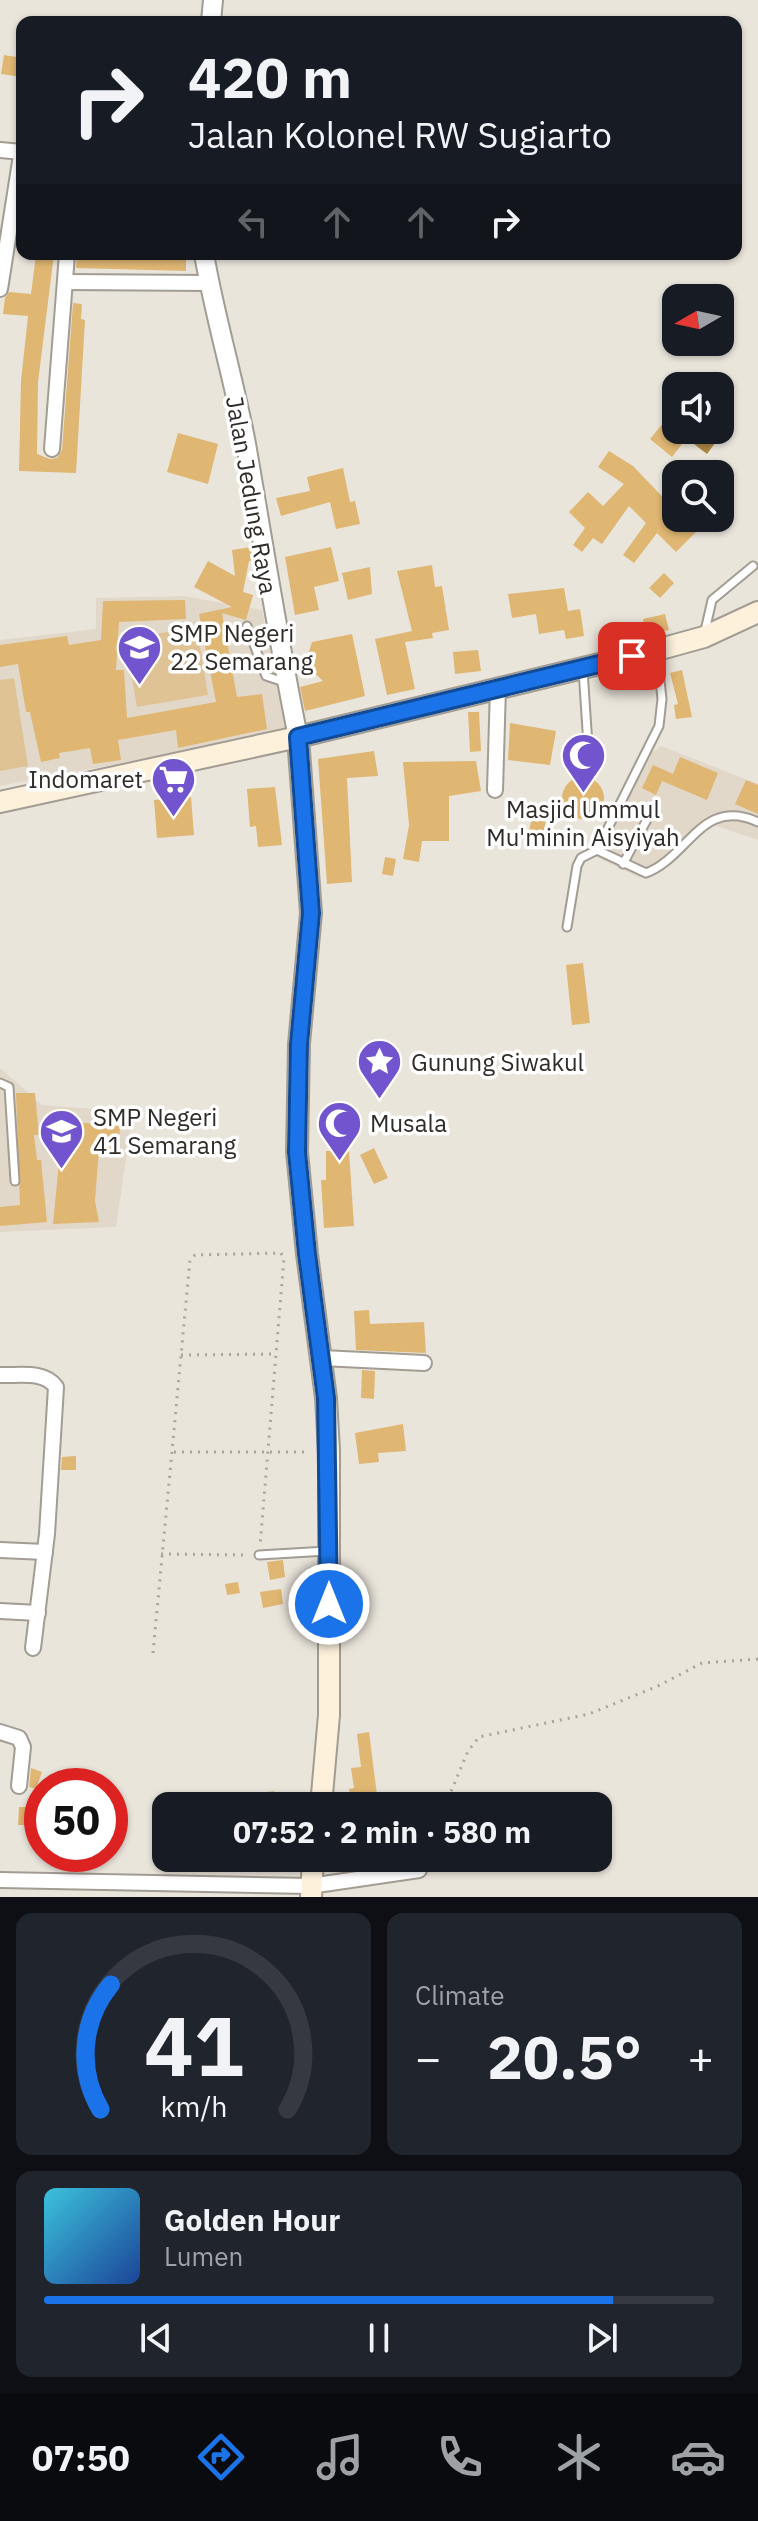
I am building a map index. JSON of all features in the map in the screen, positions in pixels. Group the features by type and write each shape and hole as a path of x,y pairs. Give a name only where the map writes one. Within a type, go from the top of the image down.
{"main road":[{"path":"0,802 298,737 657,650 704,637 758,612"},
{"path":"298,737 311,913 299,1044 297,1152 328,1427 329,1715 322,1792"},
{"path":"311,1892 312,1872"}],"street":[{"path":"0,289 16,189"},
{"path":"52,449 67,260"},
{"name":"Jalan Jedung Raya","path":"205,260 246,443 298,737"},
{"path":"65,282 208,283"},
{"path":"495,790 498,687"},
{"path":"322,1358 424,1363"},
{"path":"0,1375 36,1375 52,1381 56,1387 45,1552 33,1648"},
{"path":"0,1550 45,1552"},
{"path":"0,1611 38,1613"},
{"path":"0,1732 19,1738 23,1747 19,1786"},
{"path":"0,1880 311,1892 409,1872"}],"lane":[{"path":"704,637 712,600 753,566"},
{"path":"247,626 266,676 287,682"},
{"path":"567,927 577,866 581,858 597,850 659,726 662,699 657,650"},
{"path":"583,668 588,745"},
{"path":"623,864 650,814"},
{"path":"597,850 642,873 650,872 720,816 740,814 758,822"},
{"path":"0,1083 9,1087 15,1181"},
{"path":"259,1555 329,1550"}],"path":[{"path":"153,1653 161,1554 190,1260 195,1255 281,1253 284,1258 278,1354 259,1555 161,1554"},
{"path":"181,1355 278,1354"},
{"path":"172,1452 306,1452"},
{"path":"451,1792 468,1751 479,1737 589,1714 658,1686 702,1663 758,1659"}],"shaded area":[{"path":"694,444 714,444 707,454"},
{"name":"SMP Negeri 22 Semarang","path":"184,596 262,610 287,732 0,786 0,640 96,629 96,598"},
{"path":"197,627 208,695 137,707 125,639"},
{"path":"14,678 28,766 0,771 0,680"},
{"path":"661,746 758,784 758,840 705,822 640,878 592,855 642,759"},
{"name":"SMP Negeri 41 Semarang","path":"0,1068 42,1105 133,1112 116,1227 0,1232"}],"building":[{"path":"4,55 16,57 16,76 1,74"},
{"path":"35,260 53,260 38,382 37,454 50,459 57,458 62,450 73,303 82,304 81,319 85,320 76,473 19,471 21,381 28,316 3,314 9,292 31,294"},
{"path":"77,260 186,260 186,271 76,268"},
{"path":"662,424 662,444 682,444 672,457 650,439"},
{"path":"178,433 218,444 208,484 167,472"},
{"path":"609,451 633,466 662,496 662,532 696,532 676,552 657,533 634,563 623,555 646,523 629,506 602,544 593,538 582,552 573,545 585,528 569,512 588,492 603,506 624,484 598,467"},
{"path":"343,468 350,502 355,501 360,524 336,529 330,502 281,516 276,498 310,491 307,477"},
{"path":"251,547 254,560 249,561 243,592 253,595 246,620 222,613 237,697 262,694 267,729 178,748 176,730 118,740 121,760 93,764 90,748 59,753 60,758 41,762 30,712 26,712 18,664 0,667 0,645 67,636 69,645 101,640 103,601 185,600 186,619 119,622 116,670 124,670 127,718 216,702 199,614 232,607 194,587 208,561 235,576 232,550"},
{"path":"331,547 339,581 314,587 319,610 295,615 285,557"},
{"path":"432,565 435,587 442,586 449,630 432,633 433,638 405,642 415,689 387,695 375,639 412,631 397,571"},
{"path":"370,567 372,594 348,600 342,573"},
{"path":"664,573 674,583 660,598 649,588"},
{"path":"564,588 568,611 580,609 584,636 566,639 564,630 539,634 536,614 512,618 508,594"},
{"path":"665,614 669,630 647,635 643,619"},
{"path":"352,634 365,696 305,711 300,687 323,681 305,664 312,642"},
{"path":"478,650 481,671 455,674 453,652"},
{"path":"682,670 692,717 676,719 674,705 678,704 670,673"},
{"path":"468,712 479,712 481,751 470,752"},
{"path":"510,723 556,731 550,765 508,760"},
{"path":"374,751 378,776 347,778 352,882 327,884 318,759"},
{"path":"680,757 718,773 707,800 662,781 656,795 642,788 653,765 673,774"},
{"path":"476,761 481,791 449,796 449,841 422,841 419,862 403,859 409,825 403,762"},
{"name":"Masjid Ummul Mu'minin Aisyiyah","path":"583,777 598,783 604,798 598,813 583,819 568,813 562,798 568,783"},
{"path":"746,780 758,785 758,814 735,804"},
{"path":"275,787 282,845 258,847 256,826 250,827 247,789"},
{"name":"Indomaret","path":"191,797 194,835 157,838 154,800"},
{"path":"533,813 547,816 541,843 527,840"},
{"path":"385,857 396,859 393,876 382,874"},
{"path":"583,963 590,1023 572,1025 566,965"},
{"path":"16,1093 35,1093 39,1135 34,1135 37,1160 41,1160 47,1222 0,1226 0,1207 20,1205"},
{"path":"63,1121 120,1126 118,1150 99,1148 95,1201 99,1222 53,1224"},
{"path":"374,1148 388,1178 374,1184 360,1155"},
{"path":"326,1151 349,1151 354,1226 324,1228 321,1180 326,1180"},
{"path":"369,1310 370,1324 424,1322 426,1353 356,1350 354,1311"},
{"path":"362,1370 375,1371 374,1399 361,1398"},
{"path":"403,1424 406,1451 378,1453 379,1462 359,1464 355,1433"},
{"path":"76,1456 76,1470 61,1470 62,1457"},
{"path":"283,1560 285,1577 270,1580 267,1562"},
{"path":"238,1582 240,1593 227,1595 225,1584"},
{"path":"281,1589 283,1604 263,1608 260,1592"},
{"path":"369,1732 377,1792 350,1792 349,1789 354,1788 351,1768 361,1767 357,1734"},
{"path":"19,1807 24,1807 24,1825 18,1825"}],"place":[{"name":"SMP Negeri 22 Semarang","path":"139,686"},
{"name":"Masjid Ummul Mu'minin Aisyiyah","path":"583,794"},
{"name":"Indomaret","path":"174,818"},
{"name":"Gunung Siwakul","path":"380,1101"},
{"name":"Musala","path":"339,1162"},
{"name":"SMP Negeri 41 Semarang","path":"62,1170"}],"route":[{"path":"329,1604 326,1398 297,1152 299,1044 311,924 298,737 632,656"}]}
